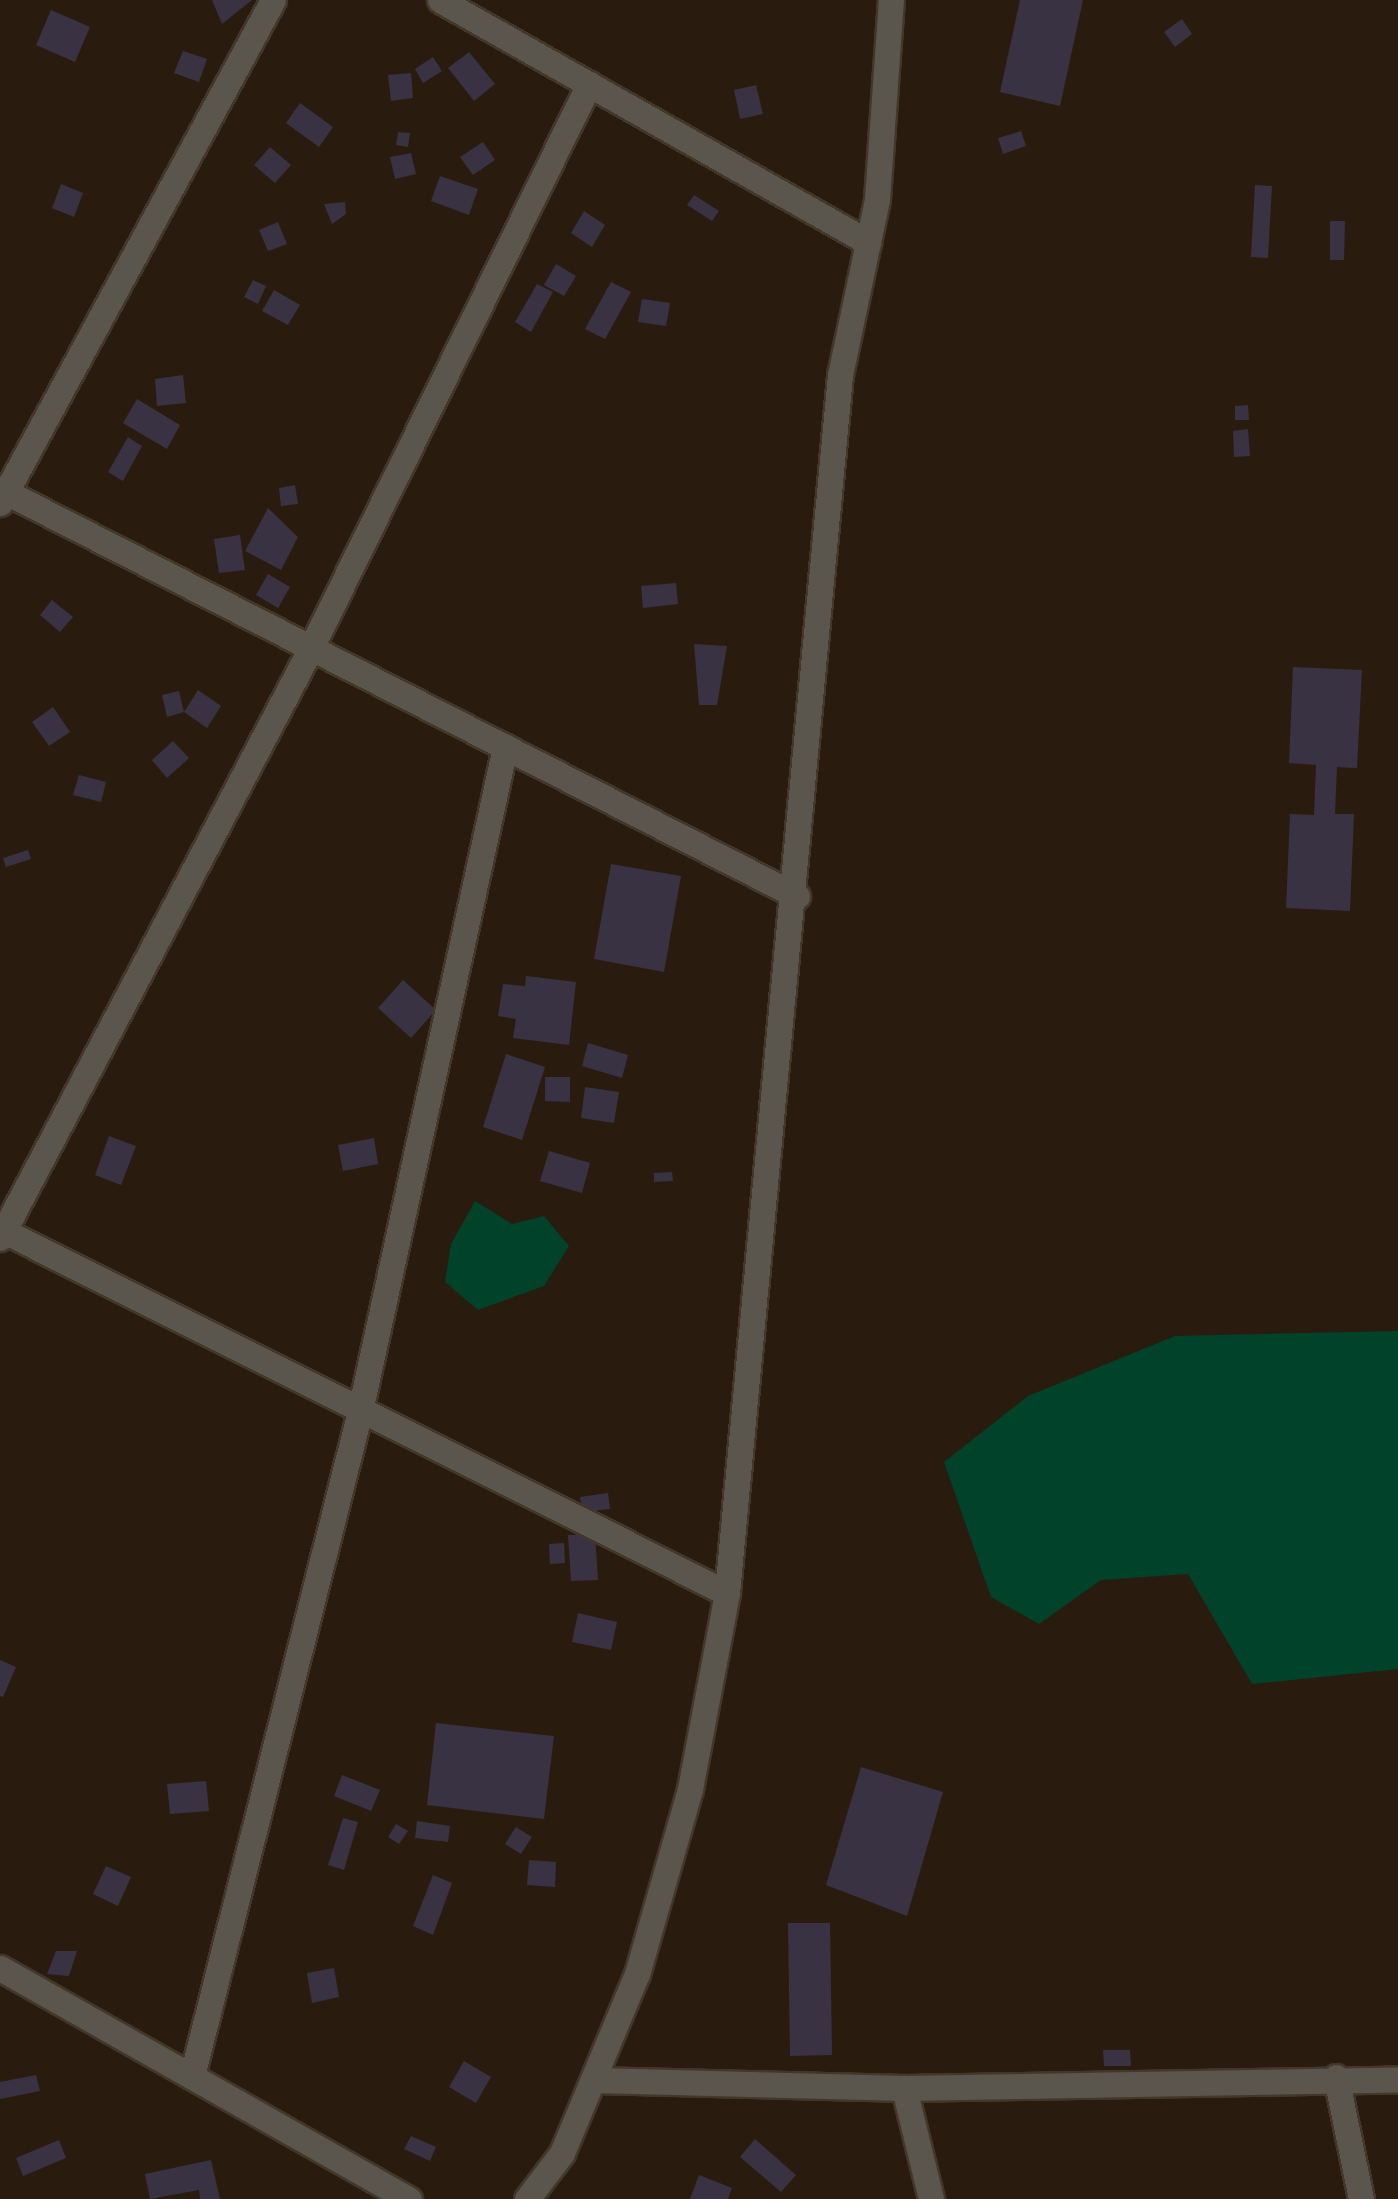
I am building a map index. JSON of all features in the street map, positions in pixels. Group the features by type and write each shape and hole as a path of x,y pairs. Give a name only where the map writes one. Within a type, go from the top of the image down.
{"street":[{"path":"273,0 2,495 797,896"},
{"path":"440,0 868,242"},
{"path":"527,2199 562,2153 637,1974 690,1789 727,1593 797,896 840,375 868,242 891,0"},
{"path":"589,84 311,648 1,1233 727,1593"},
{"path":"192,2076 360,1411 505,747"},
{"path":"0,1968 409,2199"},
{"path":"595,2080 904,2088 1336,2077 1398,2079"},
{"path":"1336,2077 1362,2199"},
{"path":"904,2088 930,2199"}],"green space":[{"path":"475,1201 512,1224 544,1216 569,1246 544,1286 478,1310 445,1282 451,1244"},
{"path":"1398,1331 1398,1669 1252,1684 1188,1574 1101,1580 1039,1624 991,1597 944,1462 1028,1396 1175,1336"}],"building":[{"path":"212,0 252,0 222,24"},
{"path":"1020,0 1083,0 1060,106 1000,92"},
{"path":"51,10 90,27 75,62 36,45"},
{"path":"1182,19 1192,34 1175,47 1164,32"},
{"path":"183,51 207,59 199,82 174,73"},
{"path":"469,52 495,84 474,101 448,68"},
{"path":"433,57 442,71 423,83 415,69"},
{"path":"411,73 413,98 391,101 388,75"},
{"path":"756,85 763,114 740,119 734,90"},
{"path":"300,103 333,127 319,147 286,123"},
{"path":"1021,131 1026,146 1003,154 998,138"},
{"path":"398,132 410,133 408,147 396,145"},
{"path":"483,142 495,160 473,175 460,157"},
{"path":"270,147 291,165 275,183 254,165"},
{"path":"411,153 416,174 395,179 390,157"},
{"path":"440,176 478,189 469,215 431,201"},
{"path":"61,184 83,193 74,217 52,208"},
{"path":"1255,185 1272,186 1268,258 1251,257"},
{"path":"694,195 719,211 712,221 687,205"},
{"path":"345,202 346,214 332,224 324,204"},
{"path":"584,211 605,225 592,247 571,233"},
{"path":"1330,221 1345,221 1344,260 1330,260"},
{"path":"278,222 287,244 268,251 259,230"},
{"path":"556,264 576,276 564,296 544,285"},
{"path":"253,280 266,286 258,304 244,297"},
{"path":"611,282 631,292 605,339 585,329"},
{"path":"537,284 553,292 531,332 515,322"},
{"path":"274,290 300,305 288,325 262,311"},
{"path":"642,299 670,303 666,326 638,322"},
{"path":"183,375 186,403 157,406 155,379"},
{"path":"137,399 180,425 167,449 123,423"},
{"path":"1248,405 1249,420 1235,420 1235,406"},
{"path":"1248,429 1250,456 1234,457 1233,431"},
{"path":"128,437 142,446 123,481 108,472"},
{"path":"295,485 298,504 281,506 279,488"},
{"path":"268,508 298,537 281,570 245,551"},
{"path":"240,535 245,570 219,573 214,539"},
{"path":"268,574 290,587 278,608 256,595"},
{"path":"676,583 678,604 643,608 641,586"},
{"path":"52,600 73,617 60,632 40,615"},
{"path":"694,644 727,646 717,705 699,705"},
{"path":"1293,667 1362,670 1357,768 1337,767 1335,814 1354,814 1350,911 1286,908 1290,814 1314,815 1316,765 1289,763"},
{"path":"198,690 221,706 207,728 184,712"},
{"path":"179,691 184,712 167,717 162,695"},
{"path":"53,707 70,732 49,746 32,722"},
{"path":"173,741 189,758 167,778 152,760"},
{"path":"79,775 106,782 101,802 73,795"},
{"path":"28,850 31,859 6,867 3,858"},
{"path":"611,864 681,876 664,972 594,959"},
{"path":"526,976 576,982 569,1045 513,1038 516,1019 498,1016 503,984 525,986"},
{"path":"403,980 436,1010 411,1038 378,1008"},
{"path":"588,1043 628,1055 622,1078 582,1066"},
{"path":"506,1054 545,1067 522,1140 483,1127"},
{"path":"545,1077 570,1077 570,1102 545,1101"},
{"path":"585,1087 619,1092 614,1123 581,1118"},
{"path":"109,1136 136,1146 121,1185 95,1175"},
{"path":"374,1138 378,1164 343,1171 338,1145"},
{"path":"549,1151 590,1163 582,1193 540,1181"},
{"path":"672,1172 673,1181 654,1182 654,1173"},
{"path":"608,1493 610,1509 582,1512 580,1497"},
{"path":"595,1534 598,1580 571,1581 568,1535"},
{"path":"564,1543 565,1563 550,1564 549,1544"},
{"path":"578,1613 617,1622 611,1650 572,1642"},
{"path":"0,1660 16,1667 3,1697 0,1696"},
{"path":"436,1723 554,1736 544,1819 427,1805"},
{"path":"861,1767 943,1792 907,1916 826,1885"},
{"path":"342,1775 380,1790 371,1811 334,1796"},
{"path":"206,1781 209,1811 170,1814 167,1784"},
{"path":"343,1818 358,1822 344,1870 328,1865"},
{"path":"417,1821 450,1826 448,1842 415,1838"},
{"path":"396,1824 408,1831 399,1844 388,1837"},
{"path":"516,1827 532,1837 521,1854 505,1844"},
{"path":"529,1860 556,1862 555,1887 527,1885"},
{"path":"106,1866 131,1877 118,1906 93,1894"},
{"path":"433,1875 452,1883 433,1935 413,1926"},
{"path":"788,1923 830,1923 832,2055 790,2056"},
{"path":"56,1951 77,1951 69,1976 47,1974"},
{"path":"334,1968 339,1997 312,2003 307,1973"},
{"path":"1103,2050 1130,2050 1131,2066 1104,2066"},
{"path":"464,2061 491,2077 476,2103 449,2087"},
{"path":"36,2075 40,2091 0,2099 0,2082"},
{"path":"411,2136 436,2147 430,2161 404,2149"},
{"path":"755,2139 796,2175 781,2192 740,2157"},
{"path":"59,2140 66,2158 23,2176 16,2158"},
{"path":"211,2160 220,2199 200,2199 199,2190 150,2199 145,2174"},
{"path":"699,2175 732,2188 728,2199 690,2199"}]}
